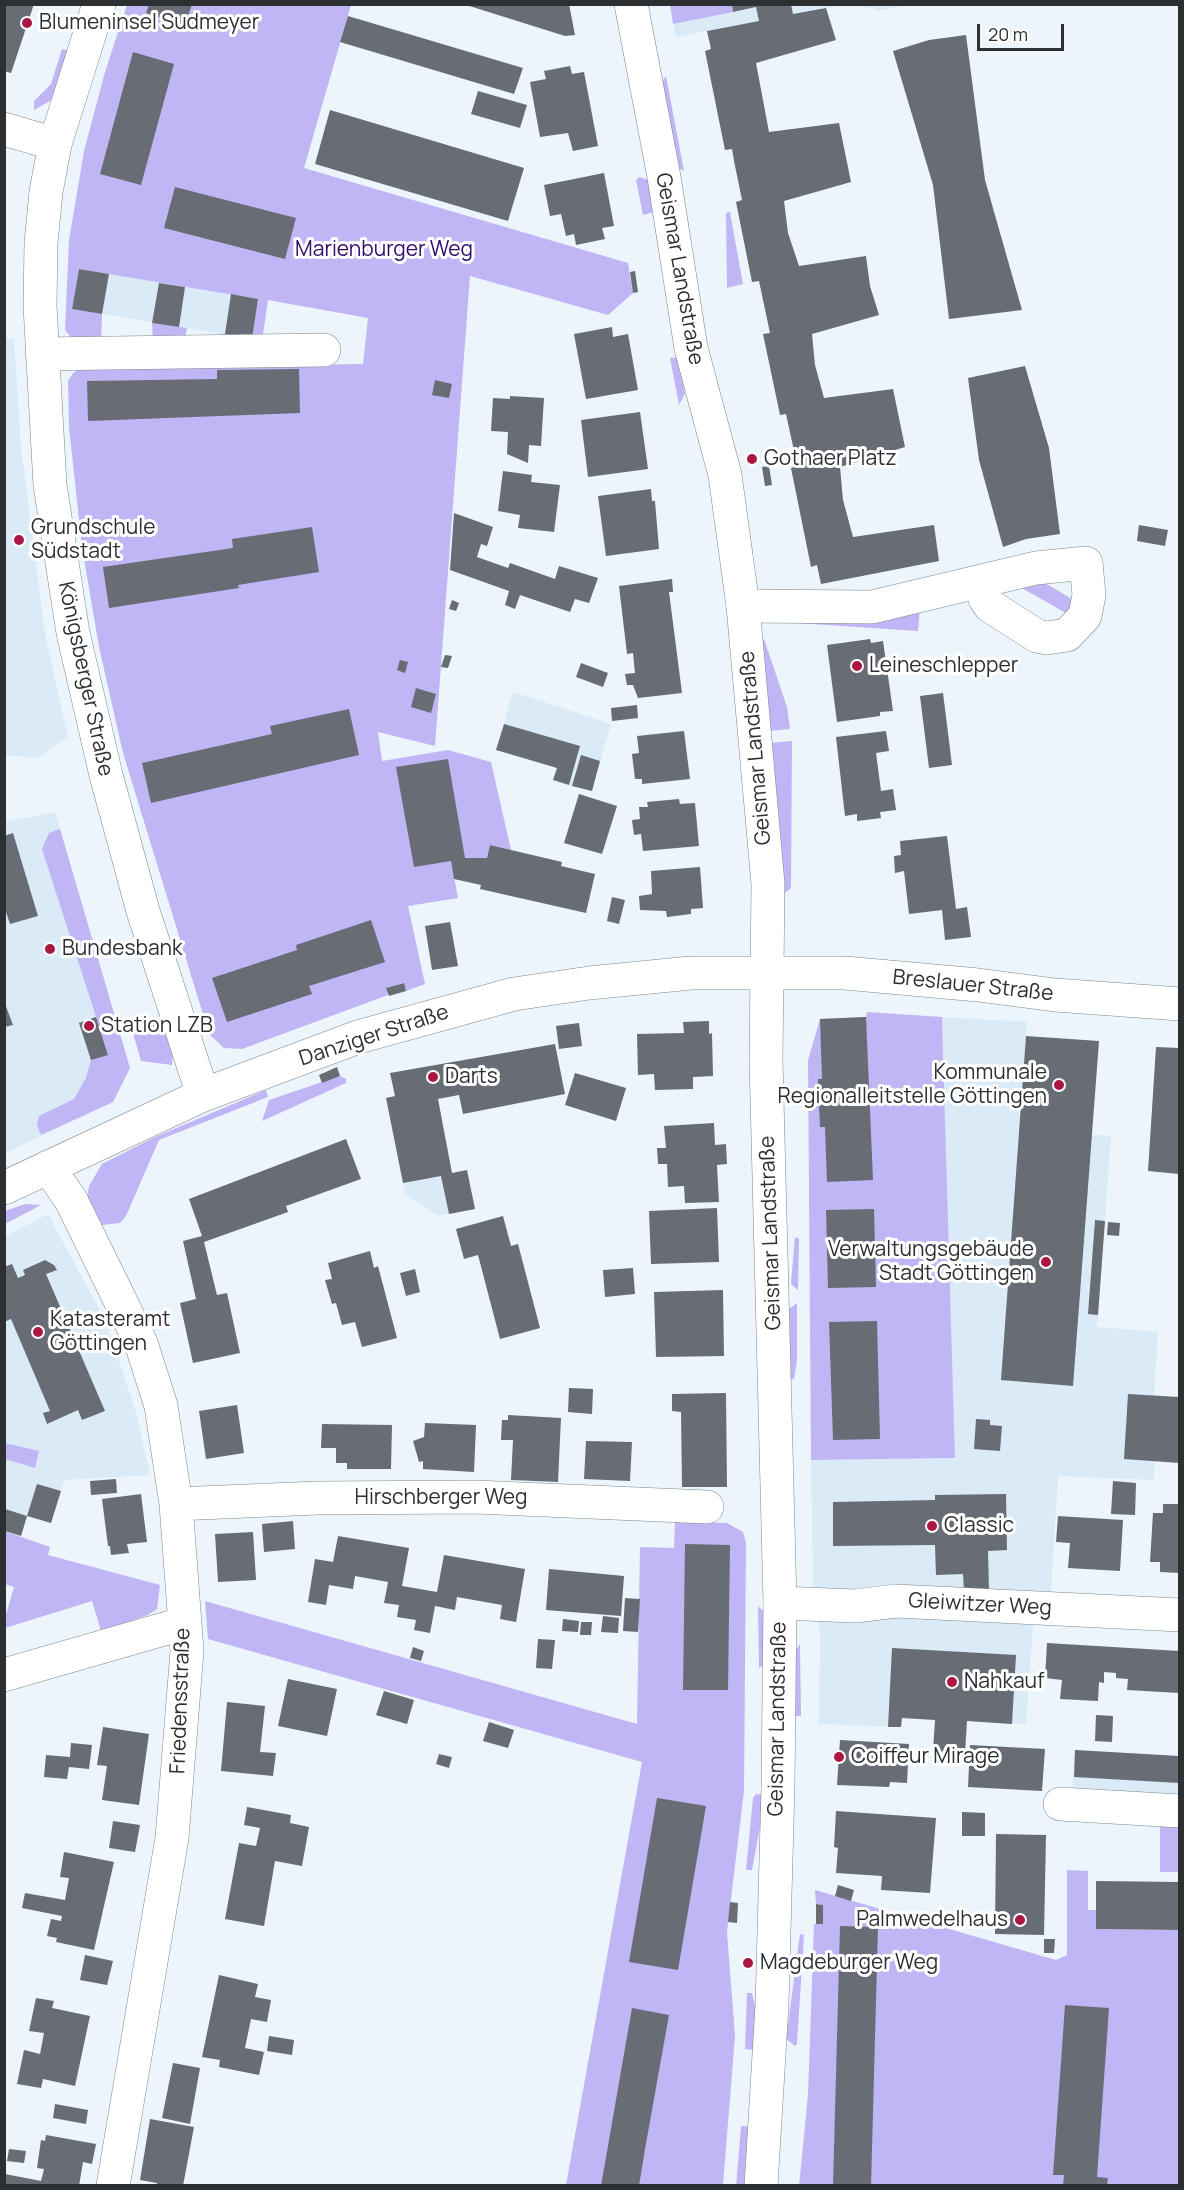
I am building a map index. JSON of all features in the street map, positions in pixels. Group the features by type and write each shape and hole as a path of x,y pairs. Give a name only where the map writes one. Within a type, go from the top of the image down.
{"street":[{"name":"Königsberger Straße","path":"99,4 55,144 41,243 42,354 50,485 73,633 106,775 143,912 203,1095"},
{"name":"Geismar Landstraße","path":"631,4 664,177 691,348 725,475 742,606 768,884 766,1060 780,1603 772,2005 760,2186"},
{"path":"4,129 55,144"},
{"path":"42,354 324,350"},
{"path":"742,606 872,607 983,582"},
{"name":"Danziger Straße","path":"4,1188 203,1095 358,1037 514,994 680,974 767,973"},
{"name":"Breslauer Straße","path":"767,973 845,974 978,985 1055,995 1179,1004"},
{"name":"Friedensstraße","path":"48,1167 71,1200 141,1343 161,1406 176,1504 187,1651 172,1838 113,2186"},
{"name":"Hirschberger Weg","path":"176,1504 317,1498 475,1497 707,1507"},
{"name":"Gleiwitzer Weg","path":"780,1603 855,1606 896,1601 1179,1615"},
{"path":"4,1676 185,1623"},
{"path":"1060,1804 1179,1811"}],"shaded area":[{"path":"670,5 905,5 876,11 874,8 867,7 835,6 676,37"},
{"path":"79,269 258,299 252,339 72,309"},
{"name":"Grundschule Südstadt","path":"4,338 14,339 21,447 45,633 68,737 38,758 5,755"},
{"path":"513,692 611,724 592,791 569,785 572,772 496,750"},
{"name":"Bundesbank","path":"55,812 130,1068 113,1102 5,1153 5,822"},
{"path":"942,1017 1027,1022 1020,1128 1111,1136 1097,1327 1158,1332 1154,1395 1158,1396 1154,1480 1058,1476 1051,1593 1033,1626 1026,1724 902,1718 901,1727 819,1724 820,1637 813,1583 811,1460 955,1458"},
{"path":"467,1170 475,1209 438,1216 405,1194 403,1183"},
{"path":"48,1214 106,1322 137,1415 150,1475 64,1480 51,1523 28,1516 21,1536 5,1531 5,1236"},
{"path":"1075,1750 1179,1756 1179,1805 1072,1799"}],"green space":[{"name":"Marienburger Weg","path":"127,5 351,5 304,168 628,263 633,293 608,315 470,276 435,746 378,732 382,761 448,750 491,762 511,850 490,845 487,858 451,861 458,898 408,906 425,984 406,991 403,983 387,988 388,995 242,1049 224,1048 209,1034 123,753 99,647 82,547 69,427 68,381 73,373 81,368 363,364 368,318 268,300 263,334 256,344 209,343 208,337 225,334 252,338 258,299 79,269 72,309 102,314 101,345 77,345 65,330 69,240 84,151 105,72"},
{"path":"670,5 732,5 733,12 673,24"},
{"path":"62,49 72,52 52,100 34,110 34,101 51,84"},
{"path":"666,76 684,171 675,167 659,87"},
{"path":"639,177 649,180 654,212 643,215 636,180"},
{"path":"730,212 743,284 727,288 726,213"},
{"path":"152,323 187,328 184,344 153,345"},
{"path":"679,357 685,394 679,405 670,358"},
{"path":"1040,580 1077,602 1073,617 1020,587"},
{"path":"920,608 918,631 780,622"},
{"path":"761,639 764,639 787,707 790,729 768,731"},
{"path":"792,741 791,888 785,893 770,743"},
{"path":"60,829 130,1068 113,1102 41,1135 37,1125 39,1116 74,1099 86,1078 91,1060 108,1054 42,849 49,833"},
{"path":"867,1012 942,1017 955,1458 811,1460 808,1060 820,1019 866,1017"},
{"path":"150,1021 164,1023 173,1054 172,1065 141,1061 131,1026"},
{"path":"340,1076 346,1079 346,1083 262,1121 269,1100"},
{"path":"266,1090 268,1097 159,1140 126,1216 120,1223 102,1225 87,1198 89,1186 102,1164 155,1137"},
{"path":"25,1204 41,1205 5,1224 5,1211"},
{"path":"795,1237 799,1239 798,1290 791,1284"},
{"path":"797,1303 797,1360 794,1379 790,1379 789,1309"},
{"path":"5,1443 39,1451 35,1468 5,1459"},
{"path":"675,1522 727,1523 743,1532 746,1543 744,1791 727,1932 735,2036 723,2185 566,2185 642,1762 208,1639 205,1601 637,1724 640,1547 674,1548"},
{"path":"4,1531 50,1547 48,1555 160,1585 157,1609 148,1615 101,1631 92,1601 5,1628 5,1618 14,1587 5,1584"},
{"path":"758,1606 764,1612 765,1664 759,1668"},
{"path":"800,1644 801,1716 794,1716 796,1650"},
{"path":"756,1794 764,1795 764,1806 752,1870 746,1870 753,1798"},
{"path":"1160,1817 1179,1818 1179,1872 1160,1872"},
{"path":"1067,1870 1088,1871 1088,1910 1096,1910 1096,1929 1179,1930 1179,2185 799,2186 808,2095 814,1924 822,1924 823,1905 816,1904 815,1890 1056,1960 1067,1955"},
{"path":"800,1934 804,1935 797,2044 795,2046 786,2039"},
{"path":"747,1993 752,1993 758,2018 756,2050 745,2049"},
{"path":"741,2126 752,2127 746,2185 736,2186"}],"building":[{"path":"4,4 34,4 11,73 4,71"},
{"path":"463,4 569,4 575,35 565,36"},
{"path":"732,4 791,4 793,14 826,8 836,40 756,63 769,132 839,123 851,182 784,201 788,233 799,266 866,256 870,286 879,315 812,334 815,365 824,398 893,389 905,447 840,467 843,500 853,537 934,525 939,561 821,584 817,565 811,567 791,468 797,466 796,460 786,414 780,415 763,334 770,333 759,281 752,282 736,202 742,200 732,149 725,150 705,51 711,49 707,31 759,21 756,7 733,12"},
{"path":"149,5 192,5 184,26 146,13"},
{"path":"348,16 523,68 514,94 340,42"},
{"path":"966,35 985,180 1022,310 949,319 933,185 893,51 929,40"},
{"path":"133,52 174,64 141,185 100,174"},
{"path":"570,66 572,74 584,72 598,146 573,151 568,133 540,137 530,82 546,79 544,71"},
{"path":"478,91 527,105 520,128 471,114"},
{"path":"330,110 524,168 508,221 315,164"},
{"path":"604,173 614,226 602,228 605,239 576,245 574,234 566,236 561,214 550,216 544,185"},
{"path":"175,187 296,218 285,259 164,228"},
{"path":"79,269 109,274 102,314 72,309"},
{"path":"635,271 638,292 633,293 630,272"},
{"path":"159,283 185,287 179,327 152,323"},
{"path":"231,294 258,299 252,339 225,334"},
{"path":"612,327 613,337 628,334 638,390 586,399 574,334"},
{"path":"1025,366 1049,448 1060,534 1026,539 1003,547 979,460 968,378"},
{"path":"299,369 300,413 88,421 87,381 217,379 217,370"},
{"path":"435,380 452,384 449,398 432,395"},
{"path":"510,396 544,398 541,446 529,445 528,463 507,454 508,432 491,431 493,398 510,399"},
{"path":"640,412 648,469 588,477 581,420"},
{"path":"769,466 772,485 765,486 762,467"},
{"path":"503,471 532,475 531,482 560,485 554,532 518,528 520,515 498,511"},
{"path":"651,489 652,501 655,501 659,549 606,556 598,496"},
{"path":"454,513 493,527 487,546 481,544 477,557 508,568 510,563 555,579 559,566 598,578 589,603 575,599 570,612 520,595 515,609 505,605 509,591 450,570"},
{"path":"1139,525 1168,530 1165,546 1137,541"},
{"path":"312,527 319,572 238,585 239,588 109,608 103,567 233,548 232,539"},
{"path":"672,579 673,592 669,592 682,693 638,698 633,685 627,685 625,674 635,673 633,653 627,654 619,586"},
{"path":"452,600 459,603 456,611 449,609"},
{"path":"870,639 871,643 883,641 893,711 880,712 880,716 837,722 827,645"},
{"path":"445,655 452,656 448,668 441,667"},
{"path":"400,660 408,662 405,673 397,670"},
{"path":"581,663 608,673 603,687 576,677"},
{"path":"416,688 436,694 431,713 411,707"},
{"path":"943,693 952,765 929,768 920,696"},
{"path":"637,705 638,718 612,721 611,708"},
{"path":"349,709 359,755 151,803 142,763 272,734 270,726"},
{"path":"504,724 580,746 569,785 553,780 557,768 496,750"},
{"path":"684,731 690,779 642,784 642,779 635,779 632,754 639,753 637,736"},
{"path":"886,731 889,751 876,753 881,791 893,789 896,810 880,812 881,818 857,821 857,814 845,816 836,737"},
{"path":"581,755 600,761 592,791 572,786"},
{"path":"448,759 465,858 487,858 490,845 562,862 561,866 595,874 586,913 480,889 481,885 454,879 451,861 414,867 396,767"},
{"path":"579,794 617,806 602,854 564,843"},
{"path":"679,799 680,804 695,803 699,846 643,851 641,834 634,835 632,820 640,819 639,807 648,807 647,802"},
{"path":"13,833 38,916 10,924 4,906 4,836"},
{"path":"947,836 956,909 967,907 971,937 945,940 942,910 909,914 904,871 895,873 894,856 901,855 900,841"},
{"path":"700,867 703,908 691,909 691,914 667,917 666,911 640,910 639,896 652,894 651,871"},
{"path":"612,897 625,900 619,924 607,921"},
{"path":"371,920 385,962 309,986 312,994 227,1022 212,978 297,950 296,945"},
{"path":"450,922 458,966 432,970 425,926"},
{"path":"404,983 406,991 389,996 386,988"},
{"path":"4,1001 13,1025 4,1027"},
{"path":"96,1017 108,1055 91,1060 79,1023"},
{"path":"866,1017 873,1180 827,1182 825,1127 820,1127 818,1079 822,1079 820,1019"},
{"path":"709,1021 709,1034 712,1033 713,1076 693,1077 693,1089 655,1090 654,1074 638,1075 637,1034 684,1033 683,1022"},
{"path":"579,1023 582,1046 559,1049 556,1026"},
{"name":"Verwaltungsgebäude Stadt Göttingen","path":"1026,1036 1099,1041 1073,1386 1001,1380"},
{"path":"555,1044 565,1094 463,1114 459,1095 438,1099 452,1173 467,1170 475,1209 449,1214 441,1176 403,1183 386,1098 395,1096 390,1073"},
{"path":"1156,1047 1179,1048 1179,1174 1148,1171"},
{"path":"337,1067 340,1076 322,1083 319,1075"},
{"path":"575,1073 626,1088 616,1121 565,1105"},
{"path":"714,1123 715,1145 726,1144 727,1164 717,1165 719,1202 685,1203 684,1186 668,1187 667,1164 658,1164 657,1148 666,1148 664,1126"},
{"path":"346,1139 361,1179 286,1206 288,1212 204,1242 217,1295 227,1293 240,1353 193,1363 180,1303 196,1299 183,1241 202,1236 189,1199"},
{"path":"717,1208 719,1262 651,1264 649,1211"},
{"path":"874,1209 876,1287 828,1288 826,1210"},
{"path":"503,1216 511,1246 518,1244 540,1328 500,1339 478,1255 464,1259 456,1229"},
{"path":"1095,1220 1105,1221 1098,1315 1088,1314"},
{"path":"1108,1222 1120,1223 1119,1236 1107,1235"},
{"path":"370,1251 374,1268 378,1266 397,1338 362,1347 355,1322 342,1325 336,1303 332,1304 325,1280 332,1279 328,1263"},
{"path":"45,1260 54,1265 57,1270 46,1274 105,1411 82,1420 78,1410 47,1424 43,1413 50,1411 11,1319 4,1322 4,1267 12,1264 18,1278 25,1275 23,1270"},
{"path":"633,1268 635,1294 605,1297 603,1270"},
{"path":"415,1269 420,1292 406,1296 400,1273"},
{"path":"723,1290 724,1356 656,1357 654,1292"},
{"path":"877,1321 880,1439 833,1440 829,1322"},
{"path":"569,1388 593,1389 592,1414 568,1412"},
{"path":"726,1393 727,1487 682,1487 681,1412 672,1411 672,1394"},
{"path":"1128,1394 1179,1397 1179,1463 1124,1459"},
{"path":"237,1405 244,1453 206,1459 199,1411"},
{"path":"508,1415 561,1418 558,1482 511,1480 513,1440 501,1440 502,1420 508,1420"},
{"path":"976,1419 990,1420 990,1425 1002,1426 1000,1451 974,1449"},
{"path":"425,1423 476,1425 474,1472 423,1469 423,1461 419,1462 413,1441 424,1437"},
{"path":"322,1424 392,1425 391,1469 347,1469 347,1463 336,1463 336,1448 321,1448"},
{"path":"586,1441 632,1442 630,1481 584,1479"},
{"path":"116,1479 117,1493 91,1495 90,1481"},
{"path":"1113,1481 1136,1483 1135,1515 1111,1514"},
{"path":"37,1484 61,1491 51,1523 27,1516"},
{"path":"141,1494 147,1542 127,1544 129,1553 111,1555 102,1499"},
{"path":"1006,1494 1007,1550 988,1551 989,1591 964,1590 963,1574 936,1575 935,1545 833,1546 833,1502 935,1500 935,1495"},
{"path":"1163,1504 1179,1504 1179,1573 1160,1572 1160,1562 1150,1562 1153,1513 1163,1513"},
{"path":"5,1509 27,1516 21,1536 5,1531"},
{"path":"1058,1516 1123,1520 1120,1571 1068,1568 1070,1543 1056,1542"},
{"path":"293,1521 295,1549 264,1552 262,1524"},
{"path":"253,1532 256,1580 218,1582 215,1534"},
{"path":"338,1536 409,1548 402,1586 437,1592 444,1555 525,1569 516,1622 500,1619 502,1605 457,1597 455,1610 435,1606 430,1633 414,1630 416,1620 397,1617 399,1605 384,1603 388,1582 355,1576 353,1589 329,1585 326,1605 308,1602 315,1559 333,1562"},
{"path":"685,1544 730,1545 728,1690 683,1690"},
{"path":"549,1569 624,1576 621,1616 546,1610"},
{"path":"625,1598 640,1599 638,1632 623,1631"},
{"path":"603,1616 619,1618 618,1633 601,1632"},
{"path":"563,1619 579,1621 578,1632 562,1631"},
{"path":"581,1622 592,1622 591,1635 580,1635"},
{"path":"538,1639 555,1640 552,1669 536,1668"},
{"path":"1047,1643 1179,1651 1179,1693 1127,1690 1128,1679 1116,1678 1116,1673 1104,1672 1104,1683 1099,1682 1098,1701 1060,1699 1062,1680 1045,1678"},
{"path":"413,1647 424,1651 421,1661 410,1658"},
{"name":"Nahkauf","path":"892,1648 1016,1655 1012,1724 967,1721 965,1753 933,1751 935,1720 902,1718 901,1727 888,1727"},
{"path":"288,1679 337,1689 327,1736 278,1726"},
{"path":"384,1691 414,1700 407,1724 376,1715"},
{"path":"227,1702 265,1706 260,1752 276,1753 273,1776 221,1771"},
{"path":"1096,1715 1113,1716 1112,1742 1095,1741"},
{"path":"489,1722 514,1730 508,1748 483,1741"},
{"path":"103,1727 149,1734 139,1805 102,1800 107,1766 97,1765"},
{"path":"840,1740 909,1744 907,1783 890,1782 889,1787 837,1785"},
{"path":"71,1743 92,1745 89,1769 69,1767 67,1779 44,1777 46,1755 70,1757"},
{"path":"970,1745 1045,1749 1042,1791 968,1787"},
{"path":"1075,1750 1179,1756 1179,1783 1074,1777"},
{"path":"439,1754 452,1757 449,1768 436,1764"},
{"path":"657,1798 706,1806 678,1970 629,1962"},
{"path":"247,1807 291,1815 290,1823 309,1827 302,1866 275,1861 264,1926 225,1919 239,1843 256,1846 260,1828 244,1825"},
{"path":"836,1811 936,1818 930,1893 881,1890 882,1876 836,1873 838,1848 834,1847"},
{"path":"962,1812 985,1813 985,1836 962,1836"},
{"path":"113,1821 140,1825 135,1852 109,1848"},
{"path":"996,1834 1046,1835 1044,1935 995,1934"},
{"path":"64,1852 114,1862 94,1950 56,1942 57,1938 47,1936 51,1919 61,1921 62,1916 22,1908 25,1893 65,1900 69,1878 60,1877"},
{"path":"1096,1881 1179,1882 1179,1930 1096,1929"},
{"path":"838,1885 854,1890 851,1901 835,1896"},
{"path":"730,1902 738,1903 737,1923 728,1922"},
{"path":"816,1904 823,1905 823,1924 816,1924"},
{"path":"840,1926 878,1927 871,2186 833,2186"},
{"path":"1044,1939 1055,1939 1054,1953 1044,1953"},
{"path":"85,1955 113,1961 107,1985 80,1980"},
{"path":"219,1975 258,1984 255,1997 271,2000 267,2022 251,2019 245,2048 264,2052 259,2075 219,2067 220,2060 202,2057"},
{"path":"36,1998 54,2001 52,2008 90,2016 75,2086 43,2079 41,2088 17,2084 24,2050 40,2054 44,2033 29,2031"},
{"path":"1065,2005 1109,2008 1097,2177 1108,2178 1107,2186 1063,2186 1064,2175 1053,2175"},
{"path":"632,2008 669,2015 639,2186 601,2186"},
{"path":"269,2036 294,2040 292,2055 267,2051"},
{"path":"173,2063 200,2068 190,2124 162,2118"},
{"path":"55,2104 88,2110 86,2124 53,2118"},
{"path":"150,2119 194,2127 183,2186 156,2186 157,2183 140,2180"},
{"path":"46,2135 96,2144 92,2164 83,2162 79,2186 5,2186 5,2174 41,2181 44,2169 37,2168 41,2140 45,2141"},
{"path":"9,2149 26,2151 24,2163 7,2161"}],"place":[{"name":"Blumeninsel Sudmeyer","path":"27,23"},
{"name":"Gothaer Platz","path":"752,459"},
{"name":"Grundschule Südstadt","path":"19,540"},
{"name":"Leineschlepper","path":"857,666"},
{"name":"Bundesbank","path":"50,949"},
{"name":"Station LZB","path":"89,1026"},
{"name":"Darts","path":"433,1077"},
{"name":"Kommunale Regionalleitstelle Göttingen","path":"1059,1085"},
{"name":"Verwaltungsgebäude Stadt Göttingen","path":"1046,1262"},
{"name":"Katasteramt Göttingen","path":"38,1332"},
{"name":"Classic","path":"932,1526"},
{"name":"Nahkauf","path":"952,1682"},
{"name":"Coiffeur Mirage","path":"839,1757"},
{"name":"Palmwedelhaus","path":"1020,1920"},
{"name":"Magdeburger Weg","path":"748,1963"}]}
